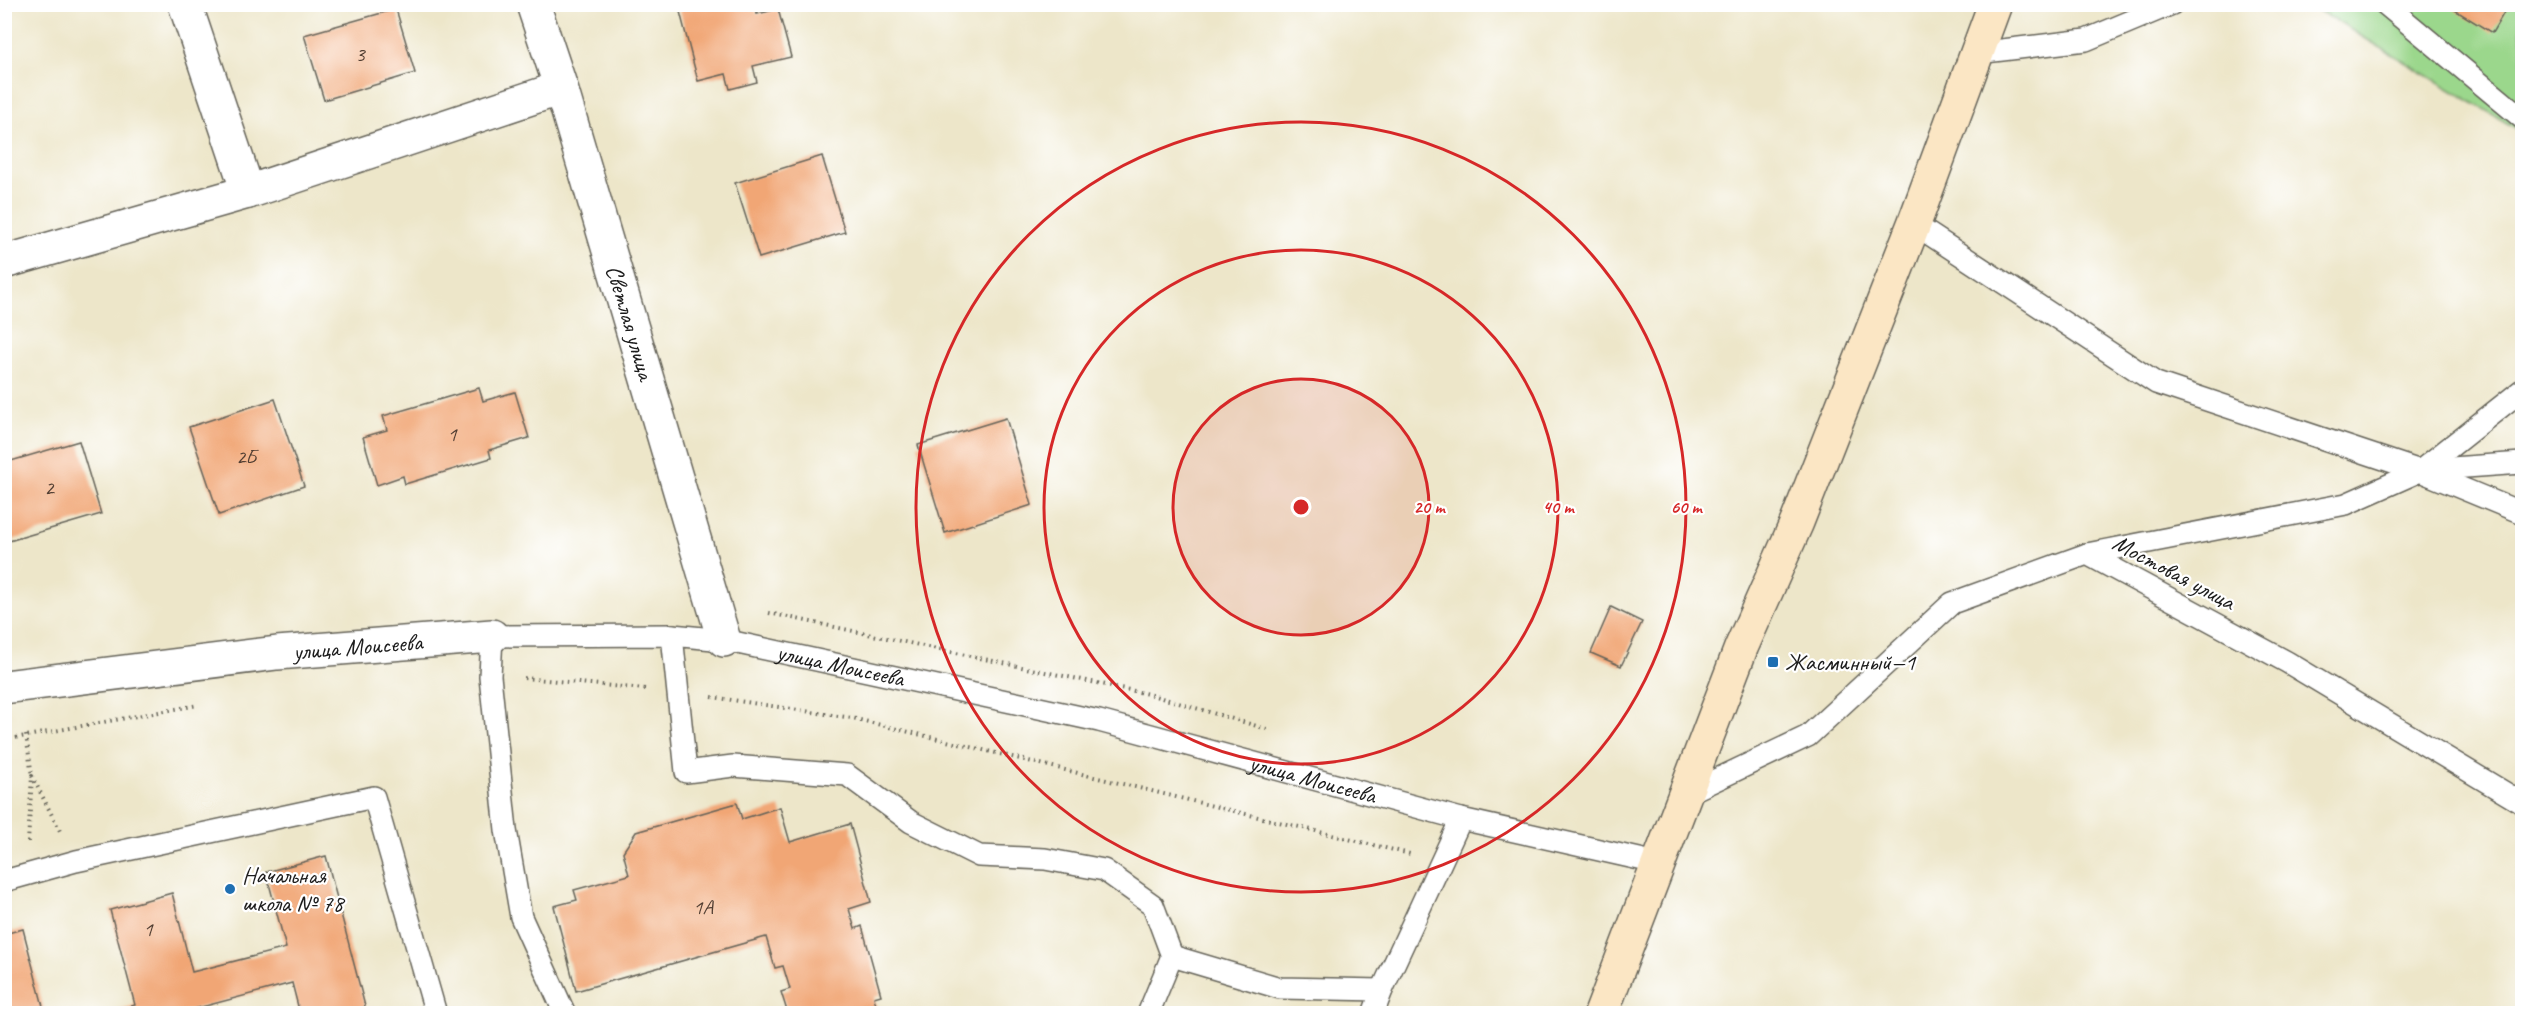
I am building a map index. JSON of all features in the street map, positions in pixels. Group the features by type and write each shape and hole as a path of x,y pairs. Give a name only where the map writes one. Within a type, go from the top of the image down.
{"main road":[{"path":"1601,1014 1741,648 1797,522 1914,224 1995,4"}],"street":[{"path":"185,4 248,192"},
{"name":"Светлая улица","path":"533,4 561,88 724,640"},
{"path":"4,262 248,192 561,88"},
{"name":"улица Моисеева","path":"4,687 277,653 492,636"}],"lane":[{"path":"1977,52 2086,40 2172,4"},
{"path":"2385,4 2523,118"},
{"path":"1914,224 2156,383 2420,471 2523,513"},
{"path":"2086,554 2346,504 2420,471 2523,390"},
{"path":"2420,471 2523,463"},
{"name":"Мостовая улица","path":"1686,794 1808,736 1952,603 2086,554 2287,662 2523,803"},
{"path":"672,635 686,772 734,766 847,775 911,822 979,856 1045,859 1104,870 1153,905 1172,956 1148,1014"},
{"name":"улица Моисеева","path":"492,636 672,635 724,640 1099,721 1461,819 1657,863"},
{"path":"492,636 490,676 505,818 521,917 565,1014"},
{"path":"4,881 76,861 374,797 436,1014"},
{"path":"1373,1014 1461,819"},
{"path":"1172,956 1280,988 1382,990"}],"path":[{"path":"566,681 677,692 852,717 1413,855"},
{"path":"4,740 201,705"},
{"path":"26,735 32,776 26,876"},
{"path":"32,776 76,861"}],"green space":[{"path":"2309,5 2522,5 2522,132"}],"building":[{"path":"678,4 755,4 757,14 778,9 791,57 753,66 757,82 730,89 726,74 698,81"},
{"path":"2445,4 2509,4 2492,33"},
{"path":"396,9 415,73 324,100 304,35"},
{"path":"822,156 845,232 759,258 735,183"},
{"path":"479,388 483,401 515,392 529,438 489,450 491,458 405,484 403,476 377,485 363,437 387,430 383,416"},
{"path":"275,399 304,486 219,515 189,427"},
{"path":"1006,418 1032,505 945,533 918,445"},
{"path":"79,441 101,514 9,541 4,527 4,463"},
{"path":"1611,607 1642,622 1621,666 1591,653"},
{"path":"737,803 742,819 780,807 790,842 850,824 871,902 849,909 855,929 862,926 881,995 874,997 878,1014 788,1014 781,992 790,989 783,966 775,968 766,937 576,991 554,906 577,900 574,890 629,875 623,852 636,832"},
{"path":"326,856 367,1014 300,1014 292,983 175,1014 106,1014 135,1005 110,910 172,893 192,972 286,948 266,872"},
{"path":"23,929 45,1014 4,1014 4,934"}],"place":[{"name":"Жасминный—1","path":"1773,662"},
{"name":"Начальная школа № 78","path":"230,889"}]}
